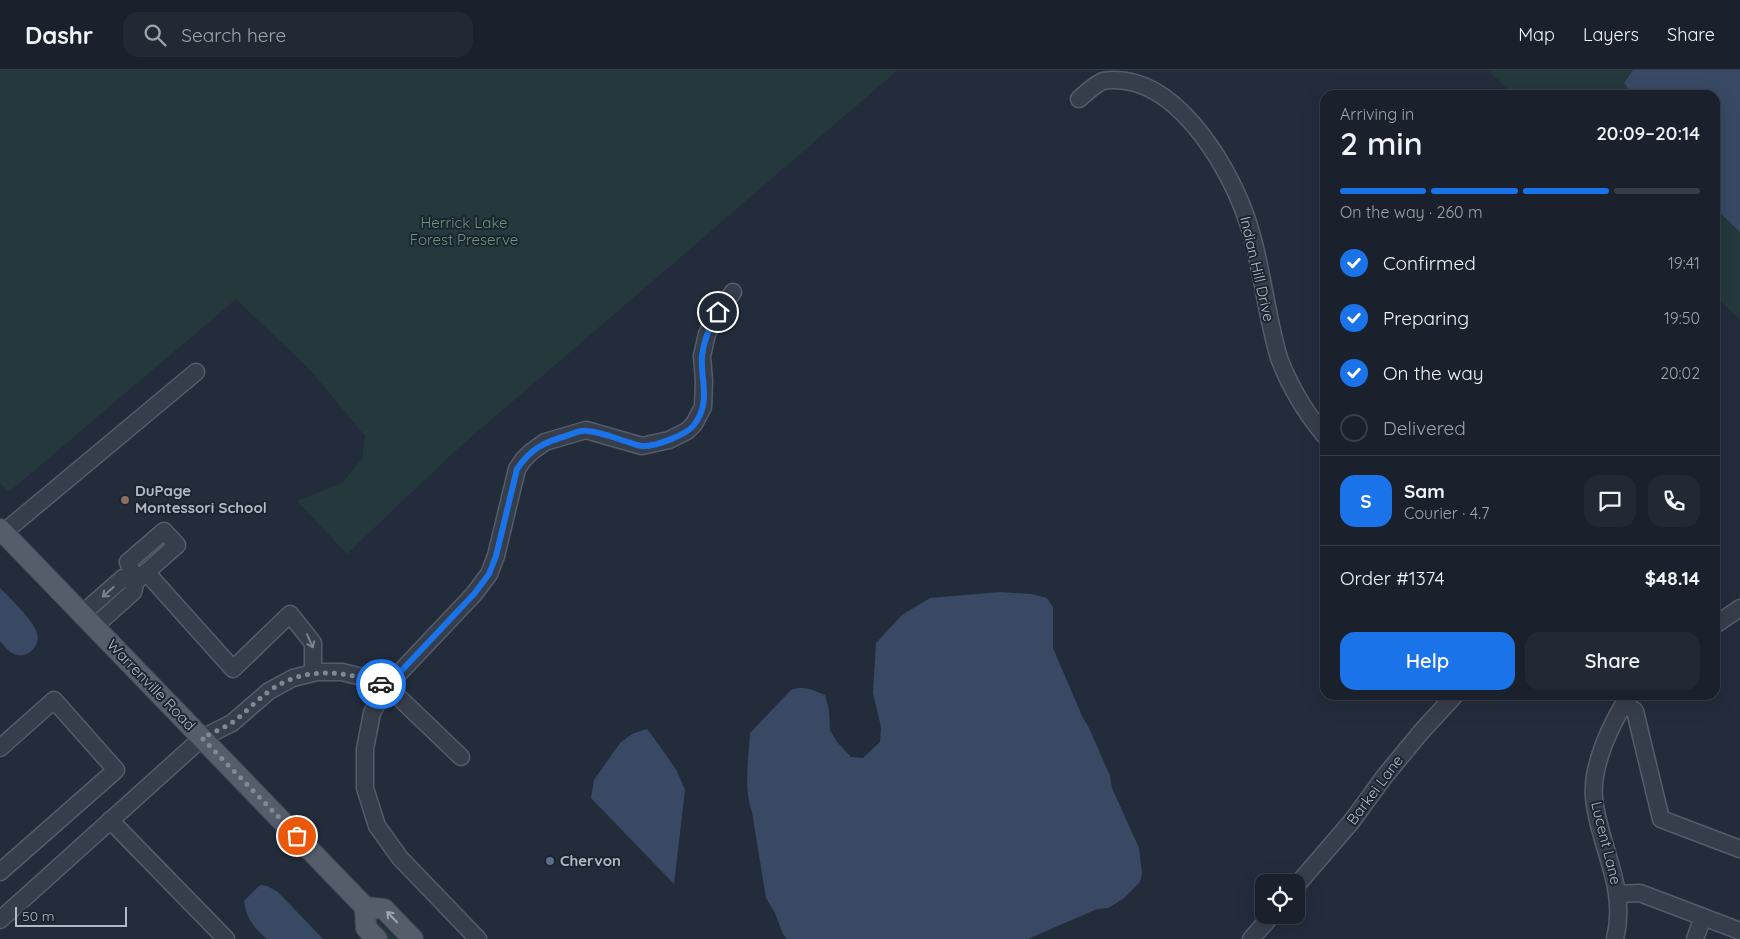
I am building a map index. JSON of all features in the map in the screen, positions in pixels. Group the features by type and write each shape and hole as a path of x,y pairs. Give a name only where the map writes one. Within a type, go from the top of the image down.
{"main road":[{"name":"Warrenville Road","path":"2,531 365,907"},
{"path":"376,939 366,928 365,907 384,909 413,939"}],"street":[{"name":"Indian Hill Drive","path":"1079,99 1104,80 1129,75 1140,77 1160,84 1170,92 1204,131 1233,184 1245,215 1279,358 1285,374 1303,407 1320,429"},
{"path":"478,939 400,858 377,826 365,788 365,748 372,713 387,686 474,594 489,574 496,556 517,469 531,452 545,442 586,430 642,446 678,436 694,424 703,406 702,356 707,334 718,312 734,292"},
{"path":"2,531 196,372"},
{"path":"88,620 133,592 141,577 233,669 290,614 313,643 313,673"},
{"path":"1720,622 1740,608"},
{"path":"0,920 202,738 232,723 269,691 293,678 313,673 342,672 387,686 461,756"},
{"path":"0,748 54,700 116,770 0,872"},
{"name":"Barkei Lane","path":"1305,876 1352,821 1384,776 1420,732 1450,700"},
{"path":"1627,700 1635,711 1661,819 1740,849"},
{"name":"Lucent Lane","path":"1615,939 1618,925 1618,894 1599,820 1594,792 1598,765 1605,743 1627,700"},
{"path":"110,820 226,939"},
{"path":"1618,894 1640,893 1740,931"},
{"path":"1695,939 1703,917"},
{"path":"1251,939 1264,924"}],"green space":[{"name":"Herrick Lake Forest Preserve","path":"0,70 898,70 454,452 347,554 297,501 342,483 362,459 365,436 311,371 236,299 9,492 0,483"},
{"path":"1488,70 1633,70 1624,83 1629,90 1508,90"},
{"path":"1720,213 1740,232 1740,320 1720,300"},
{"path":"373,917 397,939 388,939 371,920"}],"water":[{"path":"1633,70 1740,70 1740,232 1720,213 1720,90 1629,90 1624,83"},
{"path":"0,588 26,616 37,633 38,638 35,647 24,655 14,654 0,641"},
{"path":"1000,592 1032,594 1047,598 1053,607 1053,648 1110,776 1112,788 1139,848 1142,874 1140,882 1123,899 1108,908 1097,909 1028,939 787,939 766,898 748,793 747,772 750,733 791,690 808,689 825,695 829,710 830,730 837,742 851,757 863,758 880,742 881,727 873,693 876,643 902,615 930,598"},
{"path":"647,729 677,771 685,790 674,884 591,798 594,780 620,743 632,734"},
{"path":"260,885 267,886 278,892 323,939 267,939 251,922 244,901"}],"way so far":[{"path":"297,836 202,738 232,723 269,691 293,678 317,672 342,672 381,684"}],"place":[{"name":"DuPage Montessori School","path":"125,500"},
{"name":"Chervon","path":"550,861"}],"route":[{"path":"381,684 387,686 474,594 489,574 496,556 517,469 531,452 545,442 586,430 642,446 669,440 687,431 694,424 703,406 702,356 704,345 707,334 718,312"}]}
